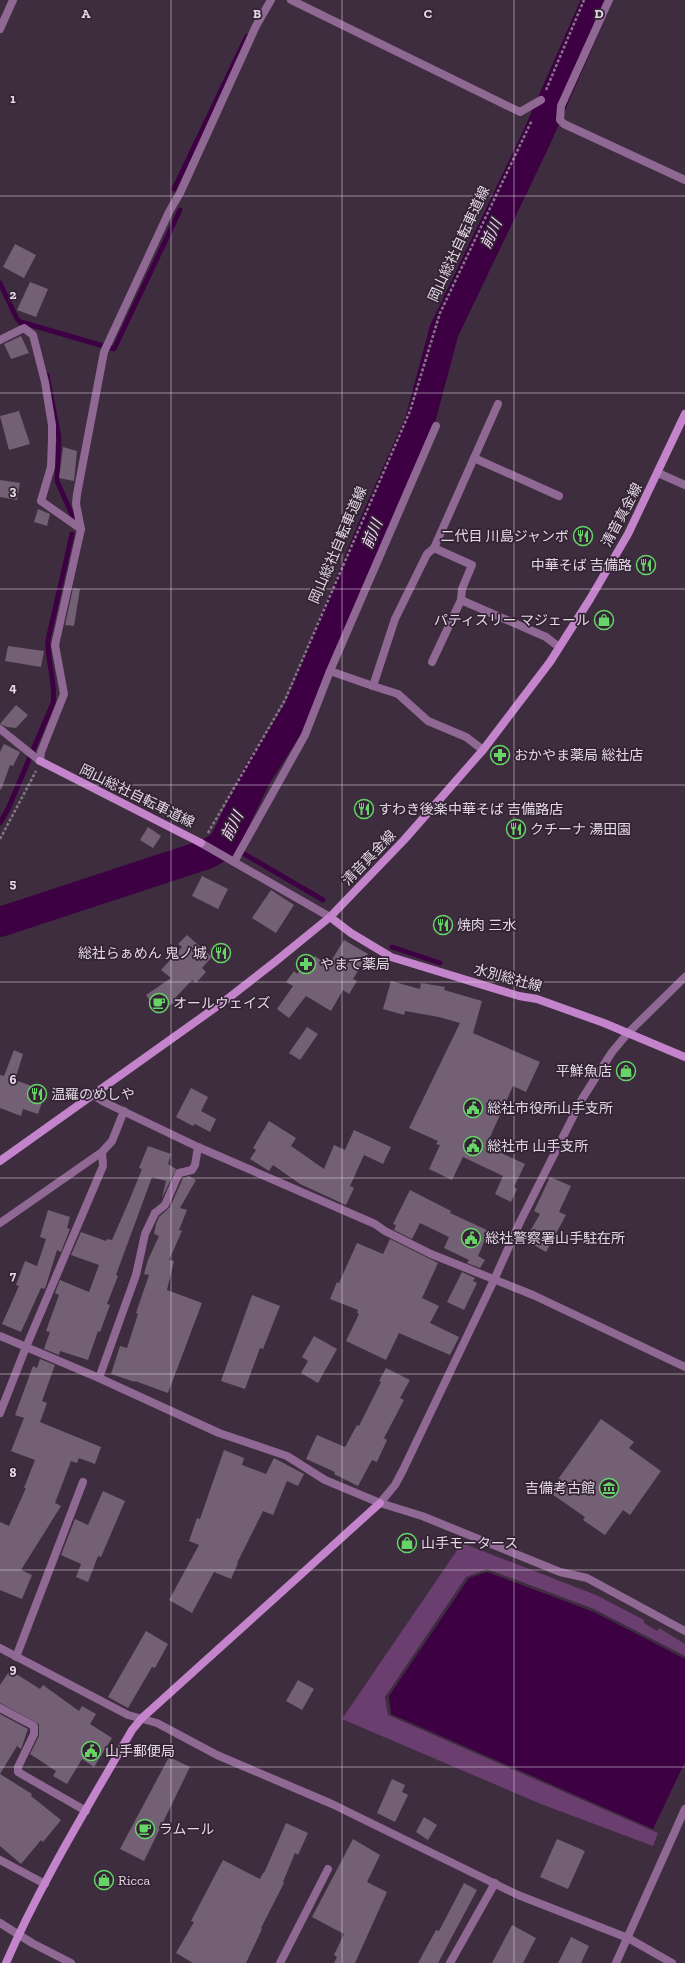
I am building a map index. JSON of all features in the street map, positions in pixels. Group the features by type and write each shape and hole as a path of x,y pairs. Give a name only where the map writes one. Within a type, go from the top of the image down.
{"main road":[{"name":"清音真金線","path":"0,1161 226,1000 330,917 404,840 504,724 559,647 590,599 620,547 658,473 685,414"},
{"name":"岡山総社自転車道線","path":"34,756 205,845"},
{"name":"水別総社線","path":"330,917 351,933 391,957 519,996 537,999 628,1033 685,1057"},
{"path":"6,1963 18,1934 45,1884 132,1730 142,1718 380,1503"}],"street":[{"path":"0,29 13,0"},
{"path":"0,729 34,756 41,752 64,694 55,645 81,529 76,504 77,494 107,347 168,212 180,193 256,26 271,0"},
{"path":"291,0 520,112 541,100"},
{"path":"609,0 561,106 560,120 564,124 685,180"},
{"path":"0,340 24,328 33,336 45,382 52,425 51,467 41,501 81,529"},
{"path":"373,686 395,619 427,554 434,548 498,404"},
{"path":"237,855 305,735 330,671 436,426"},
{"path":"474,458 559,496"},
{"path":"658,473 685,485"},
{"path":"432,662 461,600 462,590 472,565 434,548"},
{"path":"461,600 546,637 559,647"},
{"path":"330,671 398,694 428,721 466,738 483,750"},
{"path":"205,845 218,853 237,855 330,917"},
{"path":"380,1503 395,1485 403,1470 494,1280 520,1222 582,1099 612,1052 628,1033 685,976"},
{"path":"93,1095 198,1147 375,1224 385,1231 431,1254 533,1295 685,1367"},
{"path":"0,1223 102,1152 112,1141 124,1111"},
{"path":"99,1378 136,1275 145,1234 155,1213 165,1205 179,1173 192,1170 195,1165 198,1147"},
{"path":"0,1414 26,1347 103,1166 102,1152"},
{"path":"0,1336 99,1378 219,1433 287,1456 325,1480 380,1503 422,1516 560,1572 587,1578 685,1631"},
{"path":"16,1657 83,1482"},
{"path":"0,1648 128,1715 142,1718 157,1724 217,1755 332,1804 518,1895 628,1938 672,1963"},
{"path":"0,1708 34,1726 34,1734 18,1766 18,1772 86,1811"},
{"path":"616,1963 685,1809"},
{"path":"0,1860 45,1884"},
{"path":"280,1963 328,1869"},
{"path":"450,1963 495,1883"},
{"path":"0,1923 32,1943 71,1963"}],"path":[{"name":"岡山総社自転車道線","path":"205,845 285,700 410,411 440,313 541,100 584,0"},
{"path":"0,839 34,756"}],"shaded area":[{"path":"462,1543 596,1595 644,1620 644,1623 657,1631 659,1628 685,1644 685,1656 594,1609 487,1569 466,1577 385,1697 388,1715 658,1833 653,1846 541,1804 342,1719"},
{"path":"487,1572 594,1612 685,1659 685,1762 653,1829 391,1714 389,1696 469,1578"}],"building":[{"path":"15,244 36,255 24,278 3,267"},
{"path":"30,282 48,289 36,317 17,310"},
{"path":"21,336 29,353 11,359 4,344"},
{"path":"19,411 30,444 9,450 0,416"},
{"path":"63,447 77,451 74,481 59,478"},
{"path":"0,480 20,483 17,500 0,497"},
{"path":"38,509 50,514 47,526 34,522"},
{"path":"73,588 80,589 74,626 65,625"},
{"path":"8,646 44,651 41,667 5,661"},
{"path":"16,705 28,715 16,728 7,727 0,724"},
{"path":"4,744 20,752 13,766 10,765 1,790 0,752"},
{"path":"148,827 161,836 153,848 140,840"},
{"path":"202,876 228,889 218,909 192,896"},
{"path":"271,890 294,905 276,933 252,918"},
{"path":"187,935 212,957 202,968 206,972 196,983 192,980 176,997 178,1000 158,1013 146,995 171,978 161,970 182,947 178,944"},
{"path":"344,940 368,954 353,979 357,981 349,994 343,990 331,1011 306,996 289,1018 277,1009 293,986 286,982 294,971 297,974 306,963 309,965 315,956 328,966"},
{"path":"391,981 420,989 421,983 445,987 444,990 482,1001 473,1033 540,1062 526,1092 513,1086 486,1146 525,1164 514,1187 517,1189 511,1202 495,1194 503,1176 463,1157 452,1180 429,1169 440,1145 436,1144 438,1141 409,1128 460,1023 439,1017 405,1011 404,1015 383,1009"},
{"path":"307,1027 318,1034 300,1060 289,1053"},
{"path":"14,1050 23,1054 15,1080 46,1091 38,1114 23,1109 21,1116 0,1108 0,1075 4,1076"},
{"path":"191,1088 208,1097 201,1111 216,1119 210,1132 195,1124 193,1126 176,1117"},
{"path":"269,1121 296,1138 291,1146 324,1169 334,1145 345,1150 354,1130 391,1147 383,1164 364,1155 350,1186 354,1188 346,1205 300,1184 273,1165 269,1171 250,1159 256,1150 253,1148"},
{"path":"148,1146 171,1154 168,1164 176,1169 162,1198 166,1181 152,1177 116,1275 118,1276 107,1304 110,1305 100,1332 98,1331 88,1360 60,1351 59,1355 44,1349 50,1332 46,1331 59,1295 55,1293 60,1280 89,1292 99,1265 71,1255 81,1232 106,1241 107,1239 112,1240 142,1169 139,1168"},
{"path":"189,1176 196,1180 180,1208 187,1210 179,1230 182,1231 169,1260 174,1261 167,1290 202,1303 168,1393 111,1374 120,1346 127,1348 138,1314 136,1313 149,1275 144,1274 148,1260 159,1236 154,1234 156,1224 159,1217 170,1207 183,1178"},
{"path":"550,1177 571,1186 559,1212 566,1215 546,1252 525,1240 540,1214 534,1211"},
{"path":"410,1190 451,1211 450,1213 489,1231 478,1256 485,1260 480,1268 467,1263 469,1260 444,1248 449,1237 420,1223 412,1239 394,1230 396,1225 393,1224"},
{"path":"48,1210 70,1217 67,1228 70,1229 61,1252 57,1250 45,1289 41,1288 21,1332 2,1324 19,1286 16,1285 25,1261 37,1266 46,1239 40,1237"},
{"path":"390,1239 438,1263 422,1298 439,1306 430,1323 459,1337 450,1355 399,1333 386,1360 346,1341 359,1314 357,1313 358,1310 330,1299 337,1282 339,1283 357,1243 383,1254"},
{"path":"462,1272 475,1278 473,1281 477,1283 464,1310 447,1302"},
{"path":"252,1295 280,1306 263,1349 260,1348 245,1389 221,1381"},
{"path":"314,1336 337,1349 318,1383 301,1373 308,1361 302,1357"},
{"path":"40,1359 55,1365 42,1401 47,1403 40,1422 101,1447 95,1464 79,1458 77,1463 71,1461 55,1503 61,1506 21,1570 32,1575 22,1599 0,1590 0,1522 9,1526 26,1488 24,1488 35,1460 11,1451 24,1418 15,1415 33,1366 37,1368"},
{"path":"386,1368 410,1380 400,1398 404,1400 384,1438 387,1440 377,1462 372,1460 358,1486 334,1474 335,1472 306,1459 317,1435 345,1447 357,1425 359,1426 381,1382 379,1381"},
{"path":"601,1419 634,1442 629,1448 661,1471 630,1515 623,1510 605,1535 583,1520 585,1517 549,1492"},
{"path":"224,1450 244,1458 242,1465 266,1474 274,1458 304,1474 298,1486 287,1481 273,1515 263,1511 237,1563 231,1579 214,1572 192,1613 169,1600 199,1545 189,1541 197,1518 200,1519"},
{"path":"103,1491 125,1501 101,1557 98,1556 88,1582 76,1577 81,1564 61,1555 75,1519 88,1525"},
{"path":"146,1631 168,1644 155,1668 152,1667 128,1708 108,1697"},
{"path":"10,1670 40,1689 43,1685 79,1711 82,1706 96,1714 90,1724 112,1738 94,1767 82,1759 67,1784 53,1776 56,1771 30,1754 39,1736 39,1724 0,1703 0,1685"},
{"path":"298,1680 314,1689 302,1710 286,1701"},
{"path":"0,1714 28,1729 21,1749 17,1746 0,1774"},
{"path":"169,1757 190,1767 144,1861 120,1849"},
{"path":"0,1774 32,1794 31,1796 61,1820 43,1842 41,1840 21,1864 0,1846"},
{"path":"392,1779 405,1785 402,1792 408,1795 395,1822 377,1813"},
{"path":"424,1817 437,1825 428,1840 416,1832"},
{"path":"286,1823 308,1833 298,1855 295,1853 283,1882 284,1883 261,1928 262,1929 246,1963 193,1963 176,1953 194,1922 191,1921 223,1860 260,1879"},
{"path":"353,1839 380,1855 367,1882 387,1892 355,1963 334,1963 337,1957 334,1955 344,1934 312,1917"},
{"path":"557,1839 585,1851 568,1889 540,1877"},
{"path":"464,1883 477,1890 438,1963 418,1963 436,1930 439,1931"},
{"path":"512,1925 536,1938 523,1963 492,1963"},
{"path":"571,1937 589,1946 581,1963 558,1963"}],"waterway":[{"name":"前川","path":"0,922 207,854 223,845 257,775 297,713 376,520 420,421 444,331 536,139 597,0"},
{"path":"174,189 247,36"},
{"path":"21,322 114,349 180,210"},
{"path":"0,283 17,319 27,329"},
{"path":"47,375 59,438 57,481 74,519"},
{"path":"0,823 8,809 53,703 54,695 48,640 72,534"},
{"path":"226,838 234,848 323,900"},
{"path":"392,947 440,963"}],"place":[{"name":"二代目 川島ジャンボ","path":"583,536"},
{"name":"中華そば 吉備路","path":"646,565"},
{"name":"パティスリー マジェール","path":"604,620"},
{"name":"おかやま薬局 総社店","path":"500,755"},
{"name":"すわき後楽中華そば 吉備路店","path":"364,809"},
{"name":"クチーナ 湯田園","path":"516,829"},
{"name":"焼肉 三水","path":"443,925"},
{"name":"総社らぁめん 鬼ノ城","path":"221,953"},
{"name":"やまて薬局","path":"306,964"},
{"name":"オールウェイズ","path":"159,1003"},
{"name":"平鮮魚店","path":"626,1071"},
{"name":"温羅のめしや","path":"37,1094"},
{"name":"総社市役所山手支所","path":"473,1108"},
{"name":"総社市 山手支所","path":"473,1146"},
{"name":"総社警察署山手駐在所","path":"471,1238"},
{"name":"吉備考古館","path":"609,1488"},
{"name":"山手モータース","path":"407,1543"},
{"name":"山手郵便局","path":"91,1751"},
{"name":"ラムール","path":"145,1829"},
{"name":"Ricca","path":"104,1880"}]}
